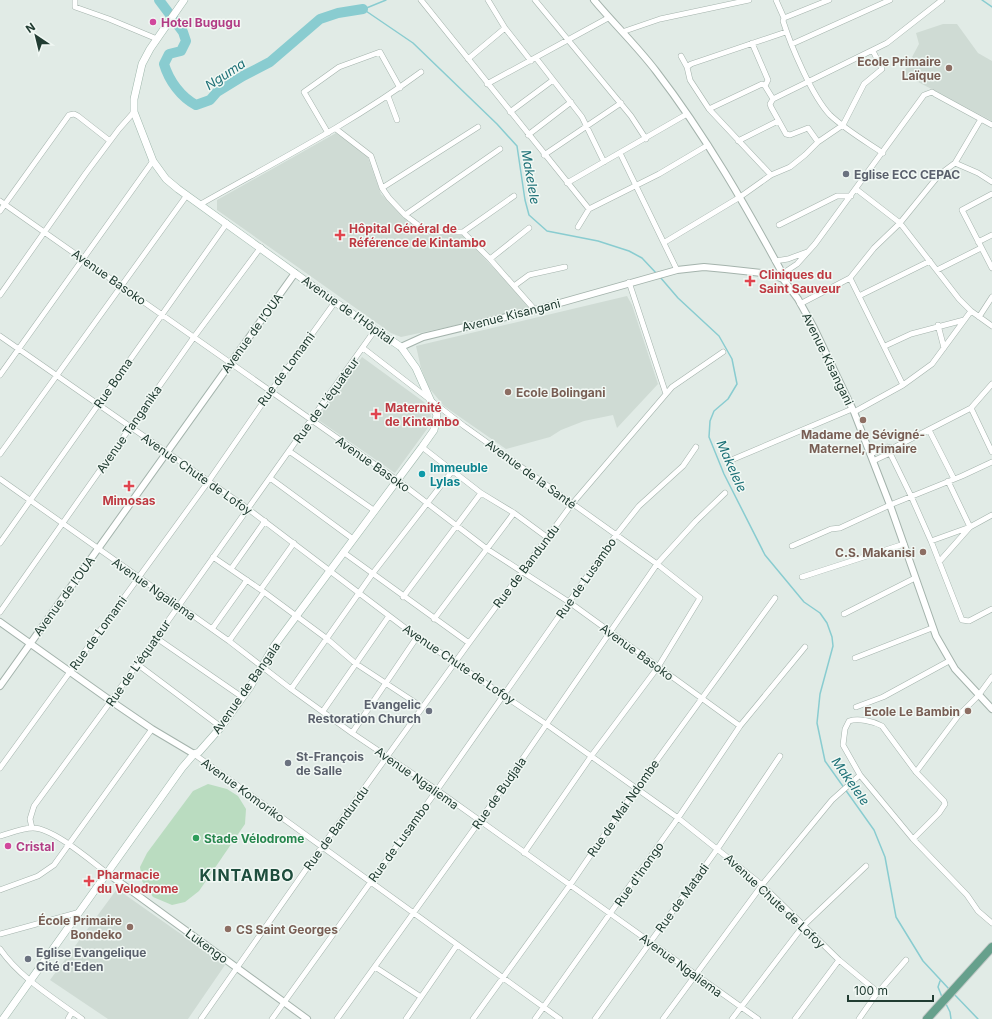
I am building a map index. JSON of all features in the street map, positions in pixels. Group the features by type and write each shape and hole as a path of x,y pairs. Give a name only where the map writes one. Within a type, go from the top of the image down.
{"main road":[{"path":"184,0 142,64 135,93 134,112 153,161 166,179 295,273"},
{"name":"Avenue de l’Hôpital","path":"295,273 401,347"},
{"name":"Avenue de Bangala","path":"3,1019 182,768 194,754 199,752 221,727 296,616 422,447 437,422 437,414 433,403 413,364 401,347"},
{"path":"927,1019 992,947"}],"street":[{"path":"75,0 75,7 157,39"},
{"path":"420,0 589,209"},
{"path":"488,0 505,28 553,80 571,102 588,126 604,162"},
{"path":"535,0 621,103 646,139"},
{"path":"594,0 608,18 656,70 688,114 740,197 786,281"},
{"path":"622,32 660,19 749,0"},
{"path":"776,0 786,32 809,82 828,113 883,153"},
{"path":"783,19 829,0"},
{"path":"792,44 890,0"},
{"path":"818,142 808,128 788,135 778,121 770,104 773,99 873,51 902,32 942,0"},
{"path":"487,84 608,18"},
{"path":"468,59 505,28"},
{"path":"687,67 717,54 786,32"},
{"path":"752,43 768,80 765,86"},
{"path":"665,242 740,197 771,176 790,167 805,156 818,142 843,125 864,84 882,69 873,51"},
{"path":"328,133 304,92 339,67 380,52 400,88"},
{"path":"680,56 687,67 690,80 709,109 771,176"},
{"path":"201,204 336,129 400,88 421,72"},
{"path":"510,112 553,80"},
{"path":"709,109 757,86 765,86"},
{"path":"765,86 773,99"},
{"path":"782,274 797,264 808,252 883,153 922,98 929,93 935,94 992,125"},
{"path":"388,96 397,120"},
{"path":"528,135 571,102"},
{"path":"544,155 621,103"},
{"path":"0,295 110,141 134,112"},
{"path":"0,211 3,202 68,117 72,114 78,116 110,141"},
{"path":"567,183 688,114"},
{"path":"800,304 850,278 874,248 900,223 938,175 955,163 980,119"},
{"path":"738,141 778,121"},
{"path":"382,188 478,127"},
{"path":"336,129 371,156 382,188 388,198 405,215 422,228 432,232 463,232 514,196"},
{"path":"578,227 589,209 659,174 708,145"},
{"path":"405,215 500,149"},
{"path":"620,153 665,242 677,270"},
{"path":"0,375 82,258 153,161"},
{"path":"955,163 978,173 992,182"},
{"path":"856,189 900,223 959,299 971,311 992,326"},
{"path":"992,194 962,210 992,268"},
{"path":"0,454 187,195"},
{"path":"779,225 836,196 851,196"},
{"name":"Avenue Basoko","path":"3,202 397,480 487,549 568,602 740,726"},
{"name":"Rue Boma","path":"0,543 227,223"},
{"path":"490,259 529,228"},
{"path":"463,232 490,259 535,310"},
{"path":"978,242 992,234"},
{"name":"Avenue Tanganika","path":"0,612 194,337 261,248"},
{"path":"937,270 981,248"},
{"path":"775,261 788,259 808,252"},
{"path":"859,296 930,261"},
{"path":"514,286 529,275 564,267"},
{"name":"Avenue Kisangani","path":"401,347 423,338 535,310 629,282 677,270 704,267 725,269 771,274 786,281 814,328 853,411 890,505 932,628 949,661 978,696 992,709"},
{"name":"Avenue de l’OUA","path":"0,686 295,273"},
{"path":"850,278 903,385"},
{"path":"629,282 666,394"},
{"path":"979,317 992,297"},
{"name":"Rue de Lomami","path":"0,768 69,671 208,482 270,391 335,302"},
{"path":"729,461 786,435 853,411 903,385 932,364 971,311"},
{"path":"885,346 911,334 938,325 964,320"},
{"path":"938,325 944,348"},
{"name":"Rue de L'équateur","path":"32,828 30,819 34,806 111,701 247,508 376,330"},
{"name":"Avenue Chute de Lofoy","path":"0,336 247,508 418,637 592,755 636,789 718,848 762,885 839,960 874,989 875,996"},
{"name":"Avenue de la Santé","path":"363,348 433,403 657,564 700,598 658,667"},
{"name":"Rue de Bandundu","path":"201,1019 238,969 321,848 422,707 572,504 666,394 683,379 723,352"},
{"path":"873,461 890,453 895,447 971,408 981,399 992,384"},
{"path":"971,408 992,452"},
{"path":"929,430 970,527"},
{"path":"422,447 481,493 514,513 548,538"},
{"name":"Rue de Lusambo","path":"272,1019 437,790 616,535 639,506 673,477 683,466 696,447"},
{"path":"870,454 886,447 895,447"},
{"path":"886,447 912,496 962,620 964,622 969,621 992,609"},
{"path":"289,451 375,511"},
{"path":"792,546 831,529 840,528 992,462"},
{"path":"291,689 372,573 453,470"},
{"path":"270,478 353,539"},
{"name":"Avenue Ngaliema","path":"0,479 229,641 262,665 291,689 437,790 479,822 695,974 740,1008 758,1019"},
{"path":"403,597 481,493"},
{"name":"Rue de Budjala","path":"337,1019 479,822 657,564 696,521 725,493"},
{"path":"434,619 514,513"},
{"path":"931,541 970,527 992,515"},
{"path":"230,569 265,521"},
{"path":"939,562 970,527"},
{"path":"229,641 294,543"},
{"path":"802,577 904,544"},
{"path":"343,552 403,597 469,643"},
{"path":"213,556 262,590 326,638 355,662 422,707"},
{"path":"844,614 915,578"},
{"path":"212,629 247,580"},
{"name":"Rue de Mai Ndombe","path":"473,1019 504,978 701,698 775,598"},
{"path":"323,711 355,662 389,616"},
{"name":"Avenue Komoriko","path":"0,622 152,729 194,754 321,848 560,1019"},
{"path":"855,658 932,628"},
{"path":"155,637 242,697"},
{"path":"352,732 385,682 418,637"},
{"name":"Rue d'Inongo","path":"534,1019 610,915 740,726 805,646"},
{"path":"856,707 883,697 949,661"},
{"path":"137,664 221,727"},
{"path":"524,853 592,755 658,667"},
{"path":"916,772 958,716 978,696 992,677"},
{"path":"913,838 939,813 945,804 916,772 882,726 877,723 851,720 845,729 843,745 860,775 913,838 962,890 978,911 992,923"},
{"path":"0,890 46,872 54,865 70,845 152,729"},
{"name":"Rue de Matadi","path":"595,1019 718,848 780,756"},
{"path":"663,1019 762,885 840,793 860,775"},
{"path":"0,836 32,828 46,830 70,845 107,873"},
{"path":"732,1019 803,926 866,866"},
{"name":"Lukengo","path":"107,873 308,1019"},
{"path":"0,934 80,912"},
{"path":"406,1019 457,945"},
{"path":"0,950 10,963 31,981 82,1019"},
{"path":"795,1019 839,960"},
{"path":"859,1019 875,996 906,960"},
{"path":"375,967 421,997"},
{"path":"68,1019 72,1012"}],"shaded area":[{"name":"Ecole Primaire Laïque","path":"943,24 957,24 978,53 992,61 992,121 903,74 919,44 916,33"},
{"name":"Hôpital Général de Référence de Kintambo","path":"336,133 367,155 381,194 424,235 460,232 532,309 401,337 391,333 217,210 217,200"},
{"path":"627,296 632,305 658,384 617,428 613,415 584,421 561,430 550,437 506,449 444,406 429,388 421,368 416,346"},
{"name":"Maternité de Kintambo","path":"362,357 424,402 430,409 431,419 427,429 395,473 317,419"},
{"name":"École Primaire Bondeko","path":"117,889 225,965 188,1019 108,1019 50,980"}],"green space":[{"name":"Stade Vélodrome","path":"208,784 227,789 238,796 246,809 245,824 199,891 185,902 172,905 153,897 142,881 140,867 147,853 193,791"}],"waterway":[{"name":"Nguma","path":"159,0 183,32 186,41 181,51 169,54 164,64 166,70 176,88 185,98 196,105 210,100 217,92 270,62 320,19 338,13 363,9"},
{"path":"364,9 386,0"},
{"path":"982,0 992,7"},
{"name":"Makelele","path":"363,9 413,43 497,124 517,146 525,200 529,215 547,231 598,241 629,251 642,258 657,274"},
{"name":"Makelele","path":"660,277 678,298 719,336 732,359 737,384 728,399 714,411 710,421 709,437 724,474 765,555 804,602 820,613 827,623 832,637 833,646 820,694 817,723 825,761 874,830 885,857 896,917 923,961 949,989"},
{"path":"940,981 938,987 942,997"},
{"name":"Makelele","path":"953,993 978,1019"},
{"path":"945,1002 950,1012 951,1019"}],"place":[{"name":"Hotel Bugugu","path":"153,22"},
{"name":"Ecole Primaire Laïque","path":"949,68"},
{"name":"Eglise ECC CEPAC","path":"846,174"},
{"name":"Hôpital Général de Référence de Kintambo","path":"340,235"},
{"name":"Cliniques du Saint Sauveur","path":"750,281"},
{"name":"Ecole Bolingani","path":"508,392"},
{"name":"Maternité de Kintambo","path":"376,414"},
{"name":"Madame de Sévigné- Maternel, Primaire","path":"863,420"},
{"name":"Immeuble Lylas","path":"422,474"},
{"name":"Mimosas","path":"129,486"},
{"name":"C.S. Makanisi","path":"923,552"},
{"name":"Evangelic Restoration Church","path":"429,711"},
{"name":"Ecole Le Bambin","path":"968,711"},
{"name":"St-François de Salle","path":"288,763"},
{"name":"Stade Vélodrome","path":"196,838"},
{"name":"Cristal","path":"8,846"},
{"name":"Pharmacie du Velodrome","path":"89,881"},
{"name":"École Primaire Bondeko","path":"130,927"},
{"name":"CS Saint Georges","path":"228,929"},
{"name":"Eglise Evangelique Cité d'Eden","path":"28,959"}],"district":[{"name":"KINTAMBO","path":"247,875"}]}
